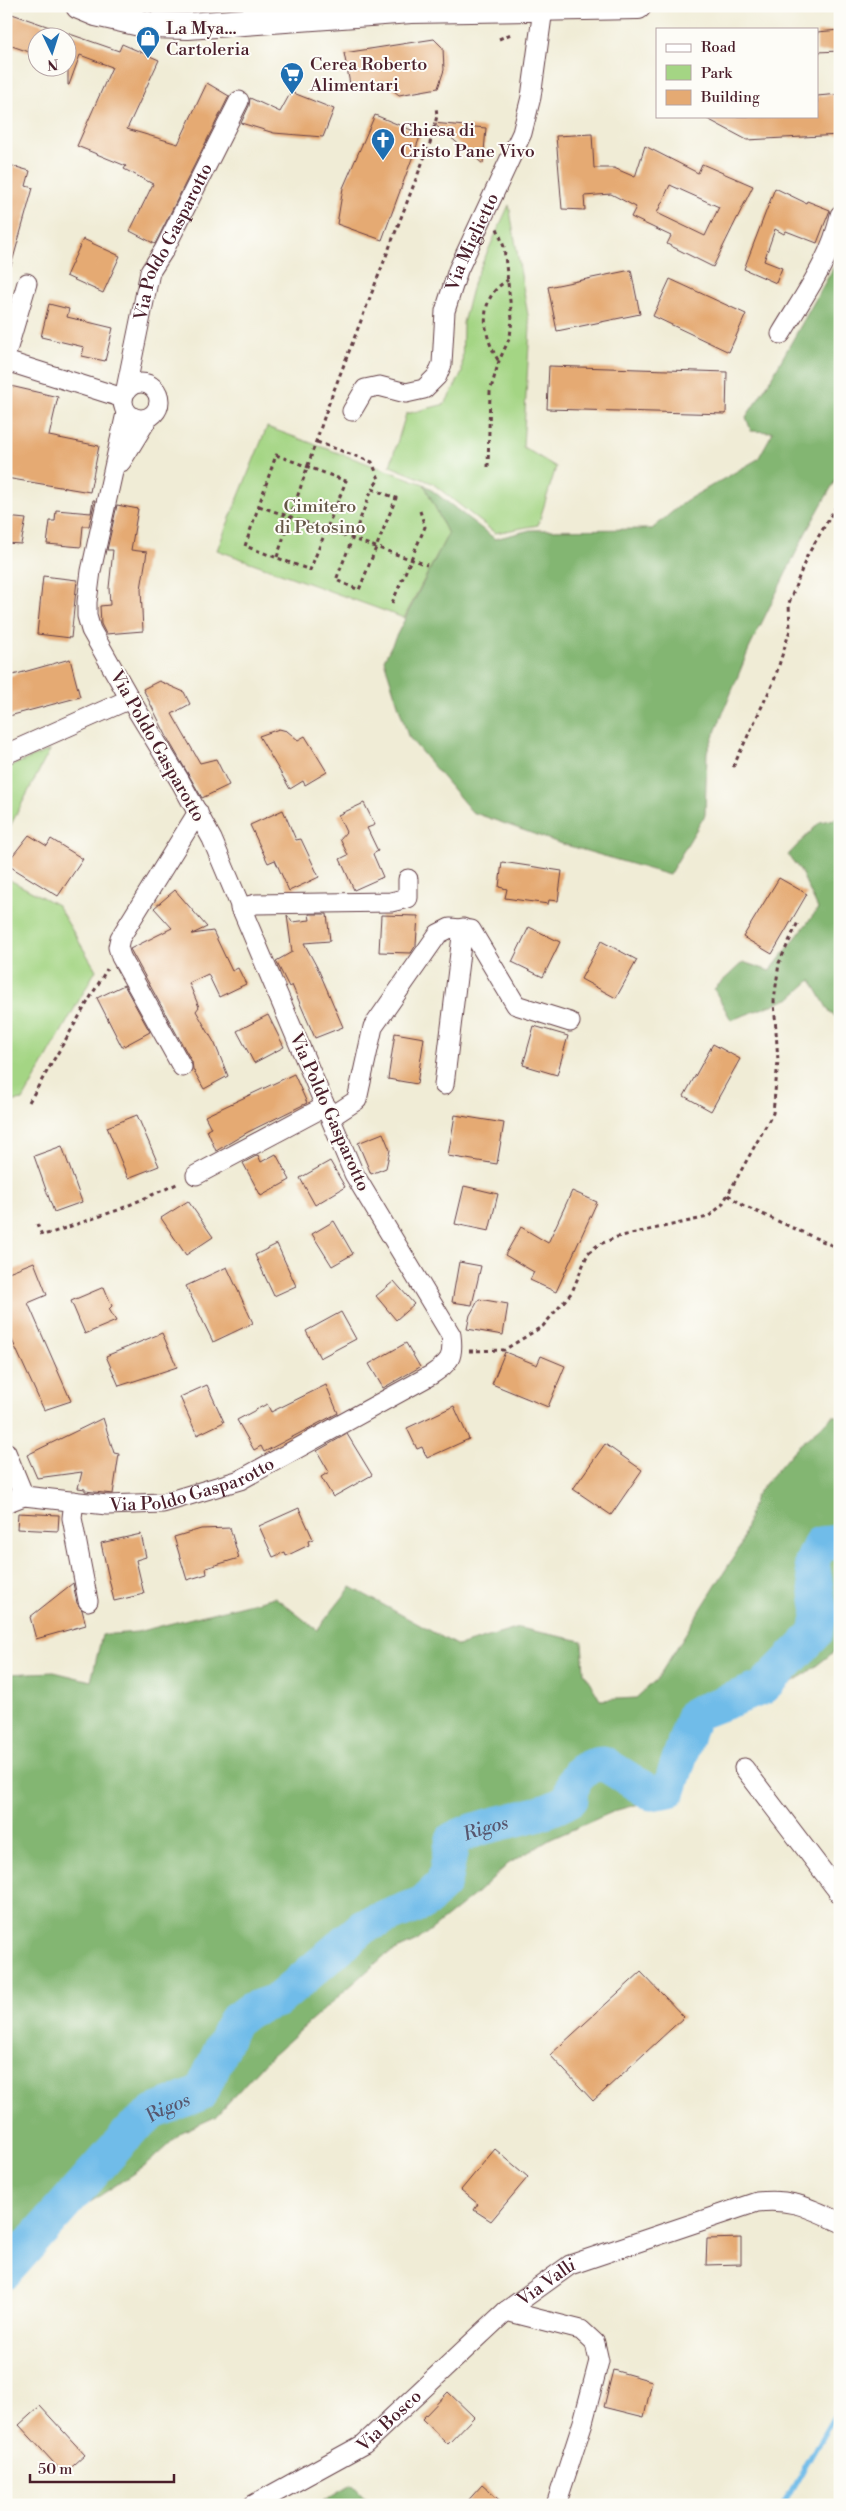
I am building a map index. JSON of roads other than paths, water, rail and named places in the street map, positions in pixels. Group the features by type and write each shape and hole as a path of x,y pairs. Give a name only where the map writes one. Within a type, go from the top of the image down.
{"street":[{"path":"79,6 96,13 149,25 188,26 411,10 638,6"},
{"name":"Via Miglietto","path":"352,411 365,388 379,386 406,393 424,389 437,376 442,364 445,311 458,270 522,132 531,97 543,9"},
{"name":"Via Poldo Gasparotto","path":"15,1500 74,1501 107,1505 163,1502 240,1480 431,1375 446,1364 453,1351 451,1334 354,1174 198,812 130,699 91,630 87,616 91,571 115,471 125,400 150,272 164,250 239,101"},
{"path":"780,334 822,264 837,231 840,215"},
{"path":"6,354 28,283"},
{"path":"6,361 125,400 136,419 148,418 153,415 159,404 154,388 143,383 125,400"},
{"name":"Via Poldo Gasparotto","path":"115,471 148,418"},
{"path":"6,754 130,699"},
{"path":"182,1067 121,957 118,947 120,938 198,812"},
{"path":"240,908 256,904 391,902 408,898 408,879"},
{"path":"196,1175 328,1111 357,1100 372,1027 438,934 450,928 471,930 477,937 516,1006 570,1022"},
{"path":"444,1085 464,928"},
{"path":"6,1452 15,1500"},
{"path":"74,1501 72,1518 88,1601"},
{"path":"744,1768 840,1894"},
{"name":"Via Valli","path":"506,2311 570,2265 757,2202 778,2200 798,2203 840,2222"},
{"name":"Via Valli","path":"506,2311 581,2330 594,2343 599,2361 583,2422 556,2505"},
{"name":"Via Bosco","path":"253,2505 364,2444 506,2311"}],"waterway":[{"name":"Rigos","path":"6,2271 132,2129 154,2112 201,2093 234,2021 249,2010 278,2000 364,1926 423,1903 444,1883 453,1839 482,1828 543,1812 571,1799 573,1784 579,1774 588,1767 603,1763 651,1793 669,1790 694,1714 762,1688 816,1633 820,1612 812,1562 820,1544 840,1542"},
{"path":"783,2505 840,2406"}],"place":[{"name":"La Mya... Cartoleria","path":"148,59"},
{"name":"Cerea Roberto Alimentari","path":"292,95"},
{"name":"Chiesa di Cristo Pane Vivo","path":"383,161"}],"park label":[{"name":"Cimitero di Petosino","path":"320,516"}]}
